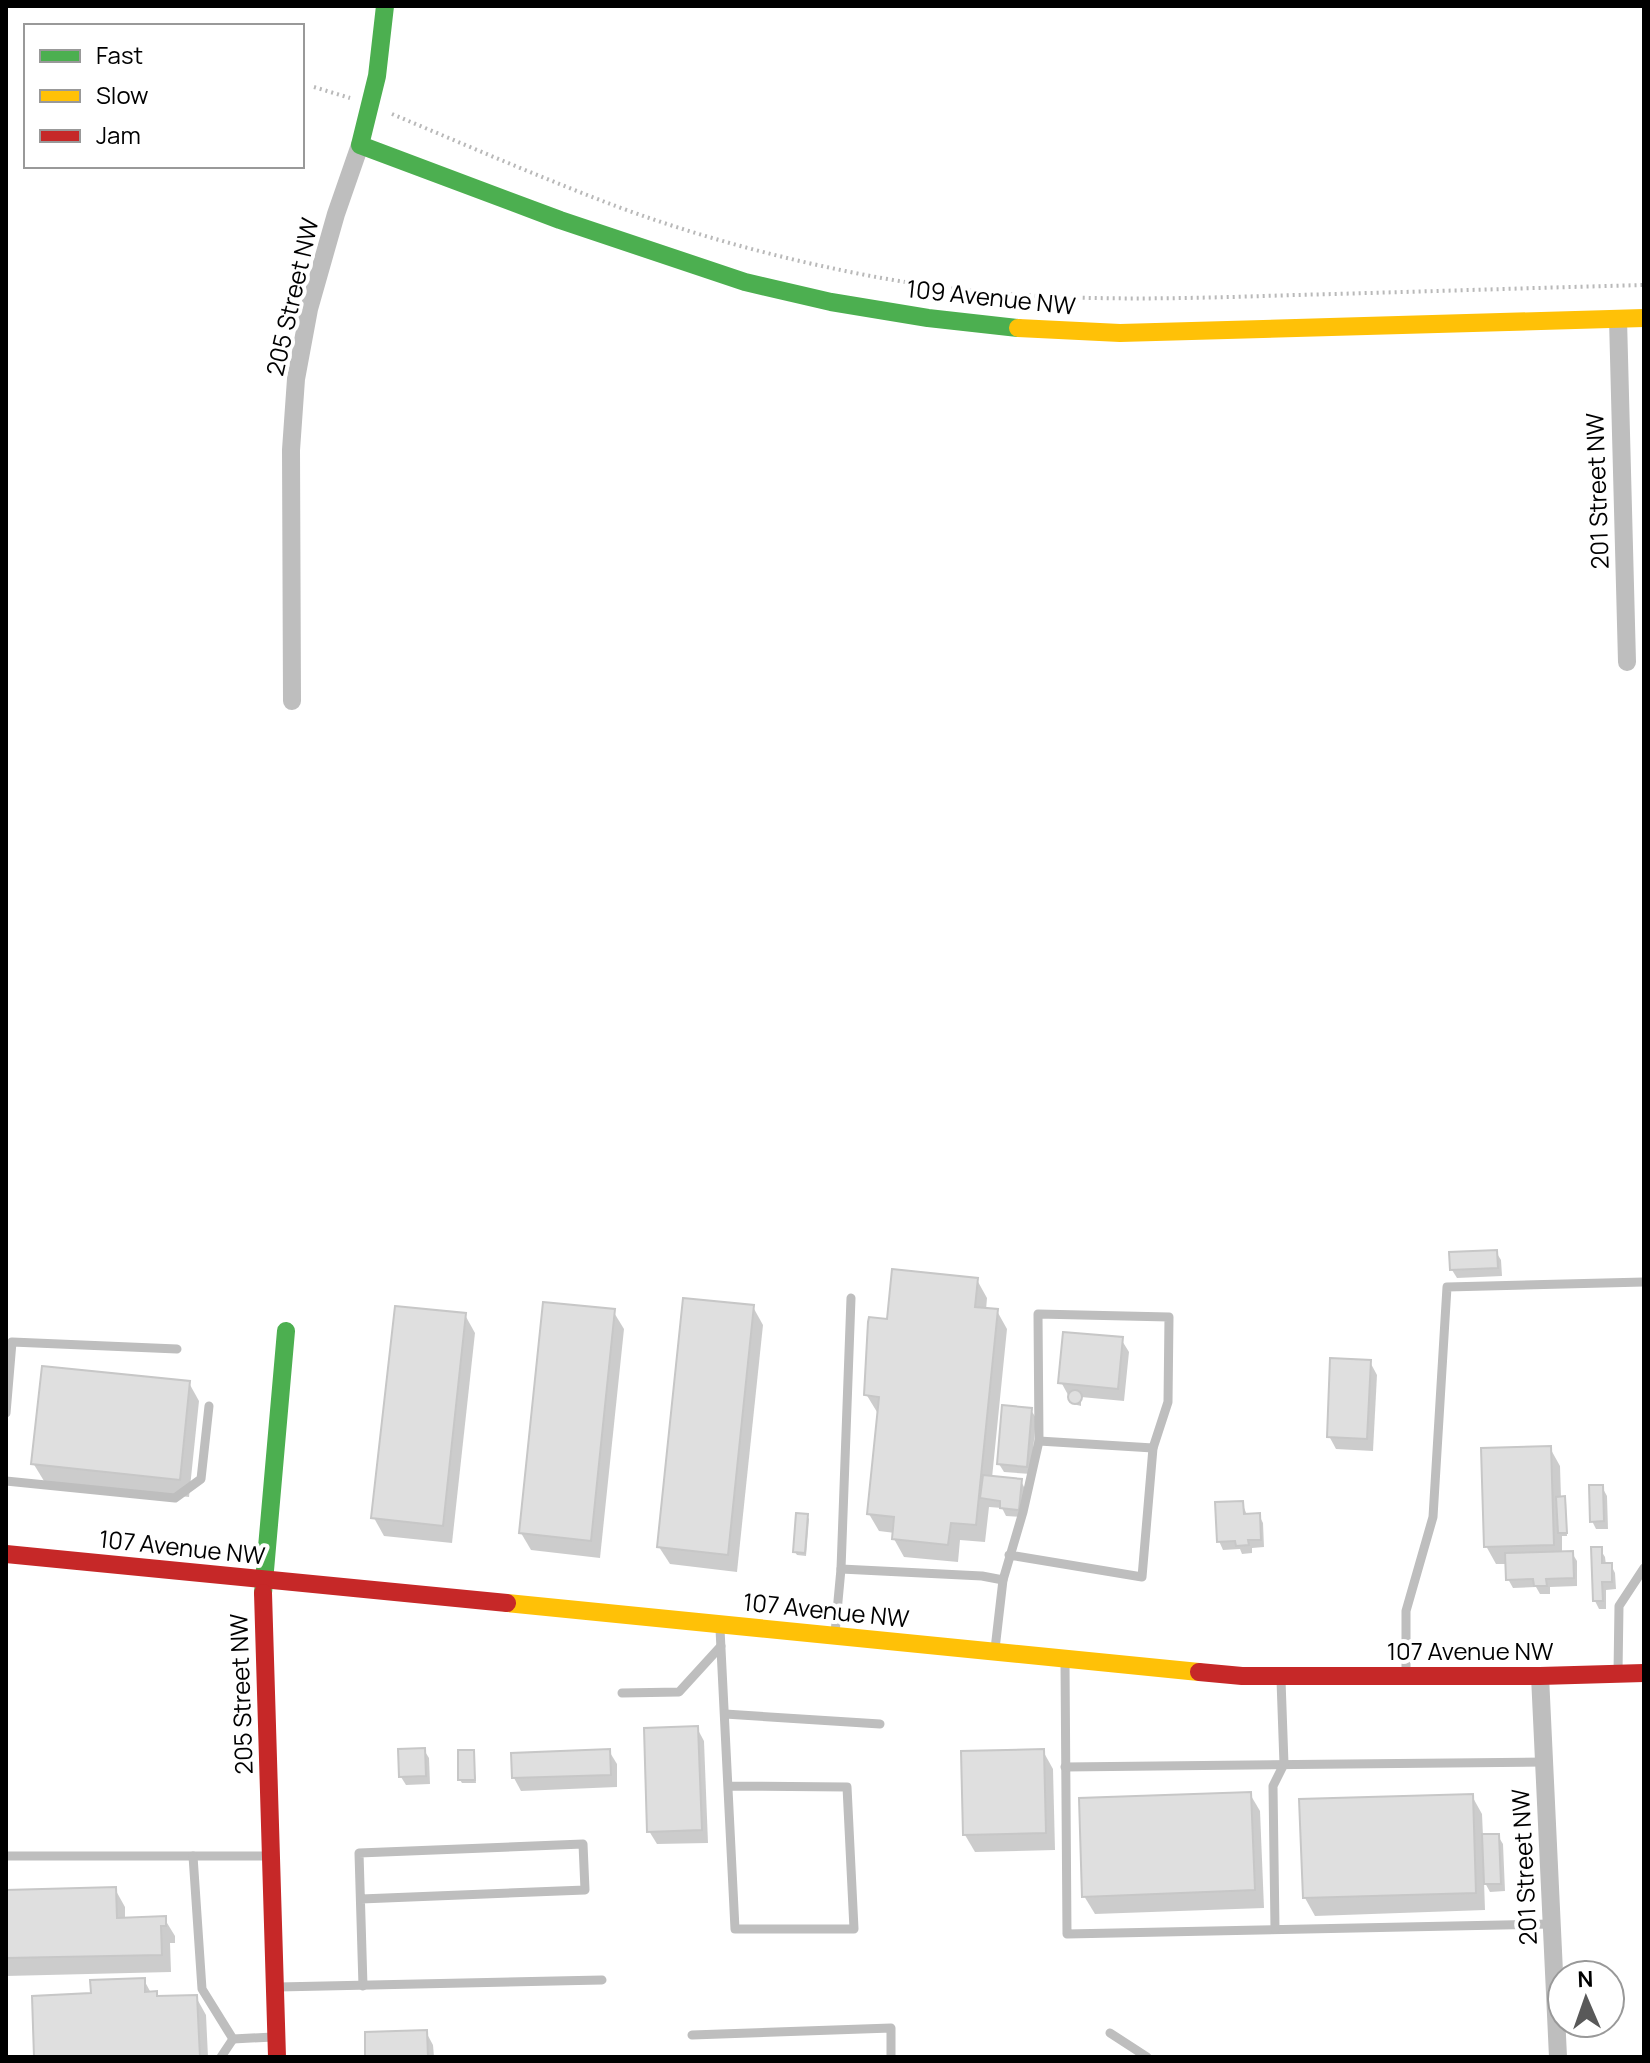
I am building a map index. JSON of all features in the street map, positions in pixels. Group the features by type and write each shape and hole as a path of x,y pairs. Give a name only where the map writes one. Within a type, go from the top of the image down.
{"street":[{"name":"205 Street NW","path":"292,701 291,450 296,379 309,309 372,106 384,36 385,6"},
{"name":"109 Avenue NW","path":"360,145 575,226 745,282 831,302 928,318 1019,328 1120,333 1644,318"},
{"name":"201 Street NW","path":"1618,319 1627,662"},
{"name":"205 Street NW","path":"277,2057 263,1580 286,1331"},
{"name":"107 Avenue NW","path":"6,1554 1242,1676 1644,1673"},
{"name":"201 Street NW","path":"1540,1676 1558,2057"}],"lane":[{"path":"1407,1676 1406,1611 1433,1517 1447,1287 1644,1282"},
{"path":"835,1636 841,1569 851,1298"},
{"path":"995,1652 1003,1580 1009,1555 1023,1512 1039,1441 1038,1314 1169,1317 1168,1402 1153,1448 1142,1577 1009,1555"},
{"path":"6,1413 9,1341 177,1349"},
{"path":"6,1481 175,1498 201,1479 209,1406"},
{"path":"1039,1441 1153,1448"},
{"path":"1618,1673 1619,1606 1644,1568"},
{"path":"841,1569 982,1576 1003,1580"},
{"path":"720,1625 735,1929 854,1929 847,1787 728,1786"},
{"path":"622,1693 679,1692 721,1646"},
{"path":"1065,1659 1067,1934 1552,1924"},
{"path":"1275,1929 1273,1786 1284,1764 1280,1677"},
{"path":"725,1714 880,1724"},
{"path":"1065,1767 1544,1762"},
{"path":"361,1899 585,1890 583,1844 359,1853 363,1986"},
{"path":"6,1856 271,1856"},
{"path":"193,1856 202,1989 233,2039"},
{"path":"274,1987 602,1980"},
{"path":"692,2035 891,2028 891,2057"},
{"path":"1110,2033 1147,2057"},
{"path":"233,2039 276,2037"},
{"path":"221,2057 233,2039"}],"path":[{"path":"314,87 372,106 602,201 667,223 761,251 923,285 1007,295 1163,300 1644,285"}],"building":[{"path":"1497,1250 1498,1268 1450,1270 1449,1252"},
{"path":"892,1269 978,1278 975,1307 998,1309 976,1525 951,1523 948,1545 892,1539 894,1517 867,1514 879,1397 864,1395 868,1322 869,1317 887,1319"},
{"path":"683,1298 754,1305 728,1555 657,1547"},
{"path":"543,1302 615,1309 591,1541 519,1533"},
{"path":"395,1306 466,1313 443,1526 371,1518"},
{"path":"1063,1332 1123,1337 1118,1389 1058,1383"},
{"path":"1330,1358 1371,1360 1367,1439 1327,1437"},
{"path":"42,1366 190,1381 180,1480 31,1464"},
{"path":"1075,1390 1082,1397 1075,1404 1068,1397"},
{"path":"1002,1405 1032,1408 1027,1467 997,1464"},
{"path":"1551,1446 1554,1545 1484,1547 1481,1448"},
{"path":"983,1475 1022,1479 1019,1510 1000,1508 1000,1501 980,1498"},
{"path":"1589,1485 1603,1485 1604,1521 1590,1522"},
{"path":"1565,1496 1567,1533 1558,1533 1556,1497"},
{"path":"1243,1501 1244,1514 1260,1513 1261,1540 1248,1540 1249,1545 1236,1546 1235,1541 1217,1542 1215,1502"},
{"path":"796,1513 808,1514 805,1553 793,1552"},
{"path":"1591,1547 1602,1547 1602,1563 1612,1563 1612,1582 1602,1582 1603,1601 1593,1601"},
{"path":"1573,1551 1574,1578 1546,1579 1547,1586 1534,1586 1533,1579 1506,1580 1505,1553"},
{"path":"698,1726 702,1830 647,1832 644,1728"},
{"path":"425,1748 426,1776 399,1777 398,1749"},
{"path":"610,1749 611,1775 512,1778 511,1753"},
{"path":"1044,1749 1046,1833 963,1835 961,1751"},
{"path":"458,1750 474,1750 475,1780 458,1780"},
{"path":"1251,1792 1255,1890 1082,1897 1079,1798"},
{"path":"1473,1794 1476,1893 1303,1898 1299,1799"},
{"path":"1482,1834 1499,1834 1501,1884 1484,1884"},
{"path":"116,1887 117,1918 166,1916 166,1926 161,1926 162,1955 6,1958 6,1890"},
{"path":"145,1978 145,1992 157,1991 157,1996 197,1995 200,2057 34,2057 32,1996 91,1993 90,1980"},
{"path":"427,2030 428,2057 365,2057 365,2032"}],"traffic: fast":[{"path":"385,6 377,76 360,145 560,220 745,282 831,302 928,318 1018,328"},
{"path":"263,1593 286,1331"}],"traffic: slow":[{"path":"1018,328 1120,333 1644,318"},
{"path":"507,1603 1199,1672"}],"traffic: jam":[{"path":"6,1554 507,1603"},
{"path":"263,1593 277,2057"},
{"path":"1199,1672 1242,1676 1644,1673"}]}
